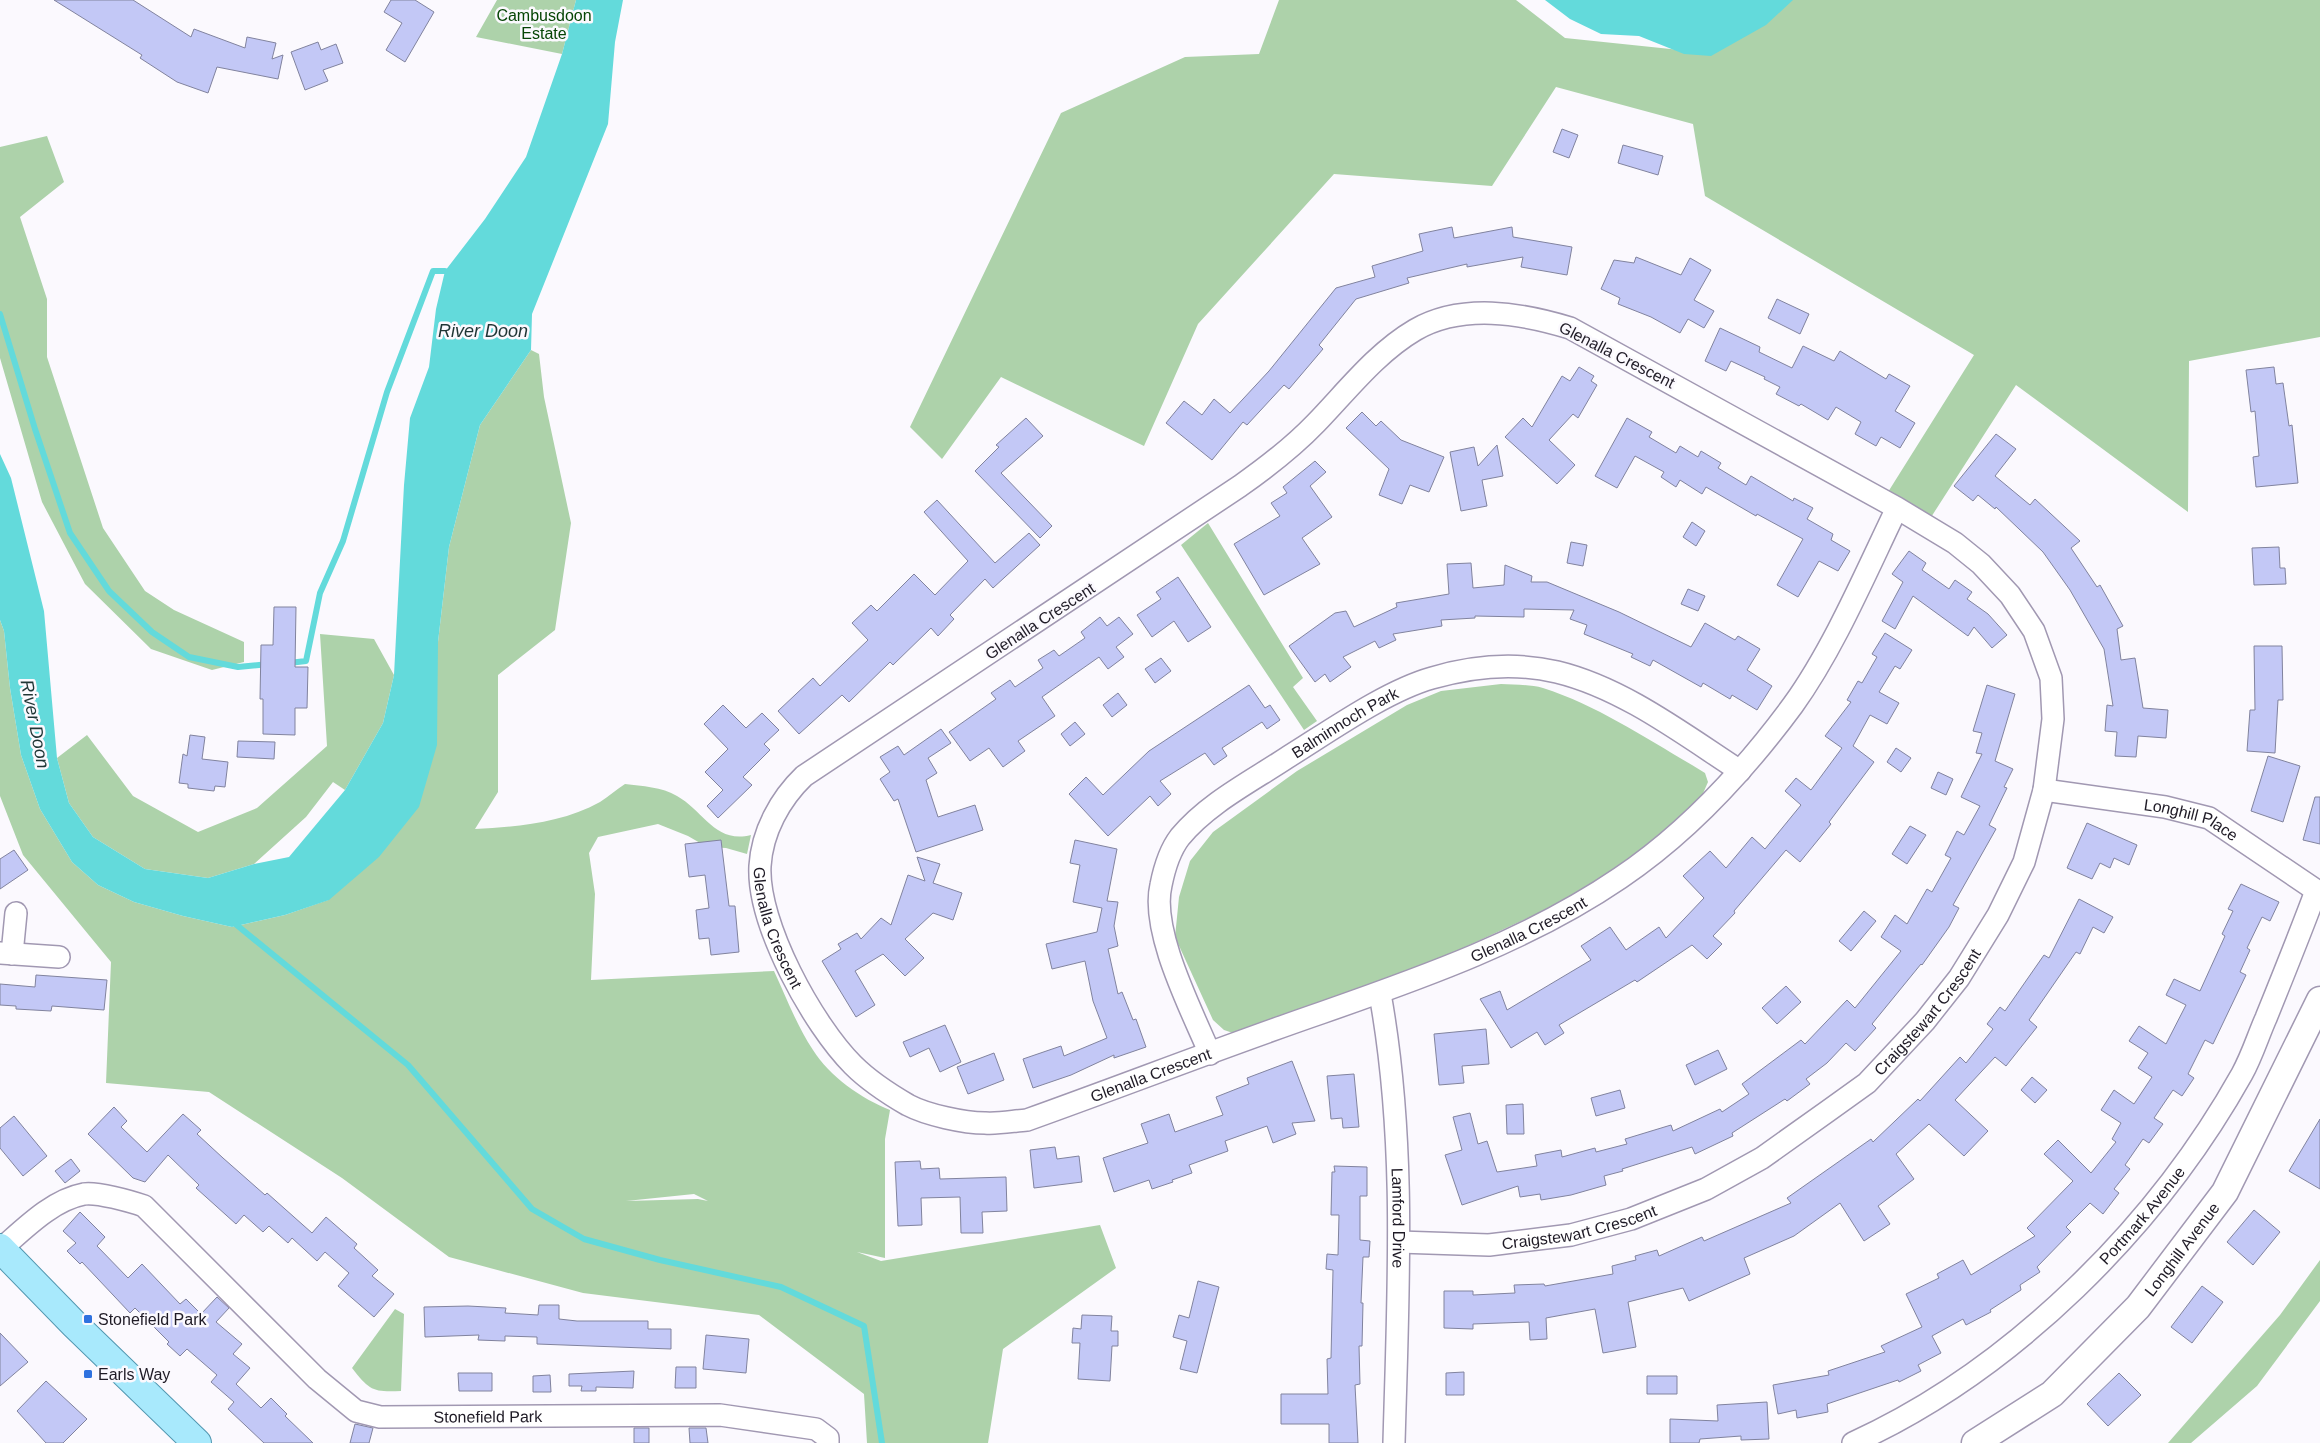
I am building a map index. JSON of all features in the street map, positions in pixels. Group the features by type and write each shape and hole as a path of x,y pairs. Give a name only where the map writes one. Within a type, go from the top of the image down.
{"main road":[{"path":"0,1249 75,1325 197,1443"}],"street":[{"name":"Glenalla Crescent","path":"1503,314 1524,316 1570,328 1898,508 1822,660 1794,703 1740,771 1672,838 1621,878 1527,932 1380,994 1027,1120 985,1124 941,1116 910,1106 860,1071 834,1045 814,1014 778,945 766,914 761,890 760,866 765,838 776,812 788,792 804,776 1240,486 1288,450 1388,350 1416,330 1440,320 1460,315 1503,314"},
{"name":"Craigstewart Crescent","path":"1399,1242 1489,1245 1571,1234 1631,1218 1706,1190 1762,1158 1866,1083 1925,1021 1958,978 1998,915 2024,862 2044,790 2053,719 2051,678 2034,631 2010,595 1981,564 1955,543 1898,508"},
{"name":"Balminnoch Park","path":"1210,1054 1167,949 1159,920 1160,888 1168,861 1179,839 1195,822 1236,790 1401,689 1430,678 1470,668 1512,666 1556,672 1598,686 1637,706 1677,729 1740,771"},
{"name":"Longhill Place","path":"2044,790 2165,807 2209,818 2318,892"},
{"name":"Portmark Avenue","path":"1853,1443 1945,1394 2012,1344 2092,1272 2141,1221 2208,1129 2243,1072 2318,892"},
{"path":"16,914 6,953 59,957"},
{"name":"Lamford Drive","path":"1380,994 1390,1045 1395,1104 1399,1242 1394,1443"},
{"name":"Longhill Avenue","path":"1975,1443 2052,1394 2138,1307 2150,1292 2225,1192 2320,1000"},
{"name":"Stonefield Park","path":"0,1249 61,1202 85,1194 125,1200 144,1206 318,1379 356,1411 380,1417 720,1415 816,1429 828,1438 828,1443"}],"green space":[{"name":"Cambusdoon Estate","path":"497,0 576,0 562,54 476,37"},
{"path":"1279,0 1516,0 1565,38 1709,53 1787,0 2320,0 2320,337 2189,361 2188,512 2016,385 1926,525 1883,500 1974,355 1705,196 1693,124 1556,87 1492,186 1334,174 1198,324 1144,446 1001,377 942,459 910,427 1061,113 1185,57 1259,54"},
{"path":"47,136 64,182 20,217 47,299 47,357 103,528 145,591 174,610 244,642 244,662 212,670 151,649 85,584 42,502 0,358 0,147"},
{"path":"531,350 539,354 544,397 571,523 555,630 498,675 498,792 475,829 539,823 570,815 600,802 625,784 652,787 671,793 686,802 719,831 739,837 751,835 747,854 726,848 707,847 688,836 658,824 598,837 589,853 595,894 591,980 774,971 802,1031 820,1060 847,1086 868,1100 890,1110 885,1139 885,1258 857,1252 881,1261 1100,1225 1116,1268 1003,1349 988,1443 867,1443 864,1394 759,1315 583,1293 449,1257 342,1178 209,1092 106,1083 111,962 23,855 0,796 0,620 4,631 10,688 21,755 40,809 72,862 98,885 134,902 232,927 285,915 328,900 438,642 449,547 480,425","holes":["694,1194 708,1201 698,1199 626,1201"]},
{"path":"1208,523 1303,678 1293,687 1317,721 1304,730 1181,545"},
{"path":"320,634 374,639 394,675 383,723 345,790 333,782 306,817 254,864 208,878 145,869 93,837 69,803 57,758 87,735 133,796 198,832 257,808 327,746"},
{"path":"1501,684 1527,685 1563,695 1601,712 1638,733 1705,773 1708,782 1701,798 1648,857 1549,908 1444,957 1236,1034 1224,1030 1213,1020 1175,937 1179,897 1190,861 1213,832 1297,771 1407,705 1441,691"},
{"path":"2320,1260 2320,1301 2257,1386 2191,1443 2168,1443 2280,1315"},
{"path":"395,1309 404,1314 401,1391 378,1390 368,1386 352,1368"}],"water":[{"name":"River Doon","path":"576,0 623,0 615,42 608,124 532,314 531,350 480,425 449,547 438,642 437,745 419,807 379,857 329,900 285,915 232,927 134,902 98,885 72,862 40,809 21,755 10,688 4,631 0,620 0,454 11,478 44,611 57,758 69,803 93,837 145,869 208,878 254,864 289,857 345,790 383,723 394,675 404,485 410,418 429,367 436,309 445,271 485,219 526,157 562,54"},
{"path":"1545,0 1793,0 1766,25 1711,56 1684,54 1639,36 1601,34 1570,19"}],"building":[{"path":"54,0 133,0 191,37 194,29 245,48 247,37 276,43 272,59 283,55 278,79 217,67 208,93 177,82 140,58 142,55"},
{"path":"391,0 415,0 434,12 405,62 386,50 402,23 384,12"},
{"path":"318,42 321,50 336,44 343,63 323,70 328,81 305,90 291,52"},
{"path":"1562,129 1578,135 1569,158 1553,152"},
{"path":"1623,145 1663,156 1658,175 1618,163"},
{"path":"1452,227 1454,238 1512,227 1513,237 1572,247 1567,275 1521,267 1523,257 1467,267 1467,264 1407,278 1409,283 1356,299 1319,345 1323,349 1289,389 1284,385 1247,425 1243,422 1212,460 1166,423 1184,401 1202,415 1214,399 1230,413 1269,371 1336,288 1375,277 1372,266 1423,251 1419,234"},
{"path":"1636,257 1681,275 1690,258 1711,270 1694,300 1714,311 1704,328 1688,319 1680,333 1651,317 1618,304 1620,298 1601,289 1614,260 1634,263"},
{"path":"1777,299 1809,314 1800,334 1768,318"},
{"path":"1720,328 1760,347 1759,352 1792,368 1803,346 1834,361 1840,351 1886,379 1889,374 1910,386 1895,411 1915,423 1900,448 1881,437 1876,446 1855,434 1861,422 1836,407 1828,420 1801,404 1799,406 1776,394 1780,387 1764,379 1765,377 1731,361 1726,371 1705,361"},
{"path":"1579,367 1594,376 1591,381 1597,385 1578,418 1573,414 1549,440 1575,465 1557,484 1505,437 1523,418 1532,427 1562,376 1570,381"},
{"path":"2274,367 2276,384 2283,383 2289,426 2292,425 2298,483 2256,487 2253,457 2259,456 2255,411 2251,412 2246,370"},
{"path":"1362,412 1376,426 1381,421 1401,440 1444,457 1429,492 1410,485 1402,504 1379,495 1389,469 1346,428"},
{"path":"1026,418 1043,436 1001,473 1052,526 1040,538 975,471 999,447 996,445"},
{"path":"1627,418 1652,432 1649,437 1676,453 1680,446 1698,457 1701,451 1721,463 1718,468 1746,485 1751,476 1793,501 1794,498 1813,508 1807,519 1833,534 1831,540 1850,551 1838,571 1819,561 1798,597 1777,585 1803,539 1757,514 1756,516 1706,487 1702,494 1680,480 1676,487 1661,477 1664,472 1635,456 1617,488 1595,476"},
{"path":"1996,434 2016,449 1995,476 2030,505 2035,499 2080,541 2071,548 2097,587 2100,585 2123,626 2117,629 2121,660 2135,658 2143,708 2168,710 2166,738 2138,736 2136,757 2115,756 2117,732 2105,731 2107,705 2113,706 2104,649 2070,590 2043,552 1996,507 1995,509 1978,495 1973,501 1954,486"},
{"path":"1497,445 1503,476 1482,480 1487,506 1461,511 1450,452 1474,447 1478,466"},
{"path":"1315,461 1326,472 1310,486 1332,517 1302,538 1320,564 1264,595 1234,544 1280,516 1271,503 1287,493 1283,487"},
{"path":"937,500 995,563 1029,533 1040,545 993,588 985,579 950,615 954,619 938,636 931,628 893,665 890,662 849,702 842,695 799,734 778,711 813,678 820,686 868,640 852,623 871,605 877,611 914,574 935,595 968,561 924,512"},
{"path":"1692,522 1705,531 1696,546 1683,537"},
{"path":"1571,542 1587,545 1583,566 1567,563"},
{"path":"2279,547 2280,568 2285,568 2286,584 2254,585 2252,548"},
{"path":"1909,551 1926,563 1922,570 1949,589 1955,580 1972,592 1967,599 1988,614 2007,635 1992,648 1974,627 1968,636 1913,596 1895,629 1882,621 1903,582 1892,574"},
{"path":"1471,563 1473,588 1504,585 1505,565 1532,576 1531,582 1547,582 1619,612 1691,647 1705,623 1735,640 1738,636 1760,649 1747,670 1772,686 1757,710 1732,695 1730,699 1703,683 1701,687 1653,660 1650,666 1631,657 1633,654 1584,634 1587,625 1570,619 1574,610 1524,609 1524,617 1475,616 1475,618 1441,620 1442,626 1393,634 1396,640 1379,648 1375,641 1343,657 1351,667 1330,682 1325,674 1315,682 1289,646 1335,613 1346,611 1354,627 1397,607 1396,603 1449,594 1447,564"},
{"path":"1178,577 1211,627 1188,642 1174,621 1152,637 1137,615 1161,599 1156,592"},
{"path":"1688,589 1705,596 1698,611 1681,604"},
{"path":"274,607 296,607 295,667 308,667 307,708 295,708 295,735 263,734 263,699 260,699 261,645 273,645"},
{"path":"1100,617 1107,626 1119,617 1133,634 1116,647 1124,657 1108,669 1099,657 1042,697 1055,716 1018,741 1025,751 1003,767 989,748 970,761 949,732 996,699 991,693 1010,680 1015,687 1043,668 1038,660 1054,650 1059,656 1085,638 1081,632"},
{"path":"1885,633 1912,650 1900,669 1895,666 1879,692 1899,703 1887,724 1870,715 1853,746 1874,762 1829,822 1831,824 1800,862 1786,850 1734,911 1735,913 1713,936 1722,944 1707,959 1692,945 1637,982 1635,980 1559,1025 1564,1033 1545,1045 1537,1032 1511,1048 1480,999 1500,991 1507,1010 1591,960 1581,946 1610,927 1626,950 1659,927 1666,938 1704,898 1683,876 1710,851 1726,868 1752,837 1765,849 1801,805 1785,791 1796,778 1811,790 1842,748 1825,736 1851,702 1847,700 1858,681 1862,683 1877,657 1872,654"},
{"path":"2254,646 2282,646 2283,700 2278,700 2275,753 2247,751 2250,710 2255,710"},
{"path":"1161,658 1171,671 1155,683 1145,669"},
{"path":"1249,685 1265,708 1270,705 1280,720 1267,729 1262,722 1222,748 1227,756 1214,765 1205,753 1160,781 1171,794 1158,806 1150,796 1108,836 1069,794 1086,777 1103,795 1149,751"},
{"path":"1987,685 2015,694 1995,761 2013,769 2004,787 2007,788 1989,825 1996,829 1953,905 1959,908 1949,927 1922,965 1872,1024 1876,1028 1855,1051 1846,1043 1827,1063 1806,1079 1810,1084 1787,1101 1785,1099 1732,1133 1733,1136 1695,1154 1692,1147 1622,1169 1623,1171 1604,1176 1606,1185 1571,1195 1541,1200 1540,1194 1520,1197 1518,1186 1462,1205 1445,1155 1462,1150 1453,1117 1470,1113 1478,1144 1487,1141 1497,1172 1537,1166 1535,1155 1561,1150 1562,1157 1595,1148 1596,1152 1627,1144 1625,1139 1671,1125 1673,1131 1720,1109 1722,1112 1749,1094 1742,1084 1801,1040 1805,1044 1847,1000 1855,1008 1901,951 1881,937 1895,915 1907,924 1927,889 1932,892 1951,858 1945,855 1957,831 1964,835 1980,806 1961,797 1982,754 1976,753 1982,733 1973,731"},
{"path":"1118,693 1127,705 1112,717 1103,705"},
{"path":"723,705 746,728 762,713 779,730 764,744 770,750 743,777 752,785 718,818 707,806 723,790 705,772 728,749 704,724"},
{"path":"1075,722 1085,734 1070,746 1061,734"},
{"path":"941,729 951,743 928,758 937,773 926,780 938,817 975,805 983,830 916,852 898,799 894,801 880,779 890,772 880,757 898,746 904,755"},
{"path":"190,735 205,737 202,759 228,762 225,787 215,786 214,791 188,788 188,784 179,783 183,754 187,756"},
{"path":"238,741 275,742 274,759 237,757"},
{"path":"1896,748 1911,758 1901,772 1887,762"},
{"path":"2268,756 2300,766 2283,822 2251,811"},
{"path":"1938,772 1953,779 1946,795 1931,788"},
{"path":"2315,797 2320,797 2320,844 2303,840"},
{"path":"2087,823 2137,845 2129,865 2114,858 2110,868 2100,863 2092,879 2067,868"},
{"path":"1910,826 1926,835 1907,864 1892,854"},
{"path":"721,840 729,906 735,906 739,952 711,955 709,938 699,939 696,910 709,908 705,875 689,877 685,844"},
{"path":"1075,840 1117,849 1107,901 1118,902 1114,926 1118,946 1108,949 1118,994 1122,992 1133,1020 1136,1019 1146,1047 1114,1058 1114,1055 1071,1075 1033,1088 1023,1059 1061,1046 1064,1056 1107,1038 1093,1001 1085,961 1052,969 1046,944 1097,932 1102,908 1073,902 1080,865 1070,863"},
{"path":"14,850 28,870 0,889 0,859"},
{"path":"917,857 940,864 933,883 962,893 953,920 933,913 905,939 924,958 905,976 883,954 855,971 875,1005 856,1017 822,961 841,949 838,944 857,933 861,939 881,918 891,925 908,875 925,881"},
{"path":"2241,884 2279,902 2270,921 2262,917 2247,948 2250,950 2240,972 2246,975 2213,1044 2205,1040 2188,1074 2194,1078 2182,1096 2173,1090 2154,1118 2163,1124 2149,1143 2143,1139 2125,1165 2130,1169 2114,1189 2119,1193 2103,1214 2090,1203 2066,1227 2071,1232 2037,1267 2040,1272 2020,1285 2021,1290 1990,1310 1991,1312 1966,1325 1963,1319 1932,1336 1941,1353 1918,1365 1921,1371 1899,1382 1898,1380 1827,1404 1828,1412 1797,1418 1796,1410 1778,1414 1773,1385 1829,1375 1828,1371 1885,1352 1881,1346 1922,1327 1906,1294 1939,1278 1937,1274 1963,1260 1971,1275 2035,1236 2027,1228 2073,1181 2044,1154 2058,1140 2091,1173 2116,1142 2112,1139 2121,1123 2101,1110 2114,1090 2134,1104 2152,1077 2138,1068 2148,1053 2129,1041 2139,1026 2166,1044 2186,1005 2166,995 2174,979 2200,991 2225,936 2222,934 2233,911 2228,909"},
{"path":"2079,899 2113,917 2104,933 2093,927 2080,954 2076,952 2029,1020 2037,1027 2006,1066 1995,1057 1955,1100 1988,1131 1964,1156 1929,1124 1896,1154 1914,1179 1878,1206 1890,1224 1864,1241 1840,1203 1794,1236 1744,1258 1750,1274 1689,1301 1683,1288 1628,1302 1636,1347 1603,1353 1595,1309 1546,1318 1547,1339 1530,1340 1529,1322 1473,1324 1473,1329 1444,1328 1444,1291 1473,1291 1473,1295 1515,1293 1514,1285 1544,1284 1545,1286 1613,1274 1612,1266 1636,1260 1635,1256 1657,1250 1659,1256 1702,1237 1704,1241 1791,1203 1787,1198 1871,1139 1873,1142 1918,1099 1920,1101 1960,1057 1966,1063 1993,1029 1987,1024 2000,1007 2005,1011 2044,955 2049,958"},
{"path":"1864,911 1876,921 1851,951 1839,941"},
{"path":"36,975 107,980 104,1010 52,1006 51,1011 16,1009 16,1006 0,1005 0,984 35,987"},
{"path":"1786,986 1801,1002 1777,1024 1762,1008"},
{"path":"945,1025 961,1062 940,1072 929,1048 910,1057 903,1042"},
{"path":"1486,1029 1489,1064 1462,1066 1464,1083 1439,1085 1434,1034"},
{"path":"1718,1050 1727,1069 1695,1085 1686,1065"},
{"path":"994,1053 1004,1080 968,1094 957,1067"},
{"path":"1292,1061 1315,1121 1292,1123 1296,1134 1273,1143 1267,1126 1225,1141 1228,1151 1189,1165 1192,1173 1172,1180 1173,1182 1152,1189 1149,1180 1114,1192 1103,1158 1148,1143 1141,1124 1169,1114 1175,1132 1223,1115 1216,1097 1249,1084 1247,1078"},
{"path":"1354,1074 1359,1127 1343,1128 1342,1118 1331,1119 1327,1076"},
{"path":"2032,1077 2047,1090 2035,1103 2021,1090"},
{"path":"1620,1090 1625,1108 1596,1116 1591,1098"},
{"path":"1523,1104 1524,1134 1507,1134 1506,1105"},
{"path":"114,1107 127,1121 121,1127 147,1152 183,1114 201,1130 197,1134 223,1158 265,1195 267,1193 312,1233 326,1217 357,1244 354,1248 378,1270 372,1276 394,1294 374,1317 338,1286 349,1273 325,1252 317,1261 292,1238 288,1243 269,1226 263,1232 244,1215 236,1224 196,1188 199,1185 168,1155 145,1182 133,1178 88,1134"},
{"path":"14,1116 47,1156 23,1176 0,1148 0,1128"},
{"path":"2320,1119 2320,1189 2289,1171"},
{"path":"1055,1147 1057,1159 1079,1156 1082,1182 1034,1188 1030,1150"},
{"path":"71,1159 80,1171 65,1183 55,1171"},
{"path":"920,1161 921,1169 939,1168 940,1179 1006,1177 1007,1211 982,1212 983,1233 961,1233 960,1197 921,1198 922,1225 898,1226 895,1162"},
{"path":"1334,1166 1367,1167 1367,1196 1360,1196 1360,1240 1370,1241 1369,1257 1363,1257 1362,1346 1359,1346 1360,1384 1355,1385 1358,1443 1329,1443 1329,1424 1281,1424 1281,1394 1328,1394 1327,1359 1331,1358 1333,1270 1326,1269 1327,1254 1338,1255 1339,1215 1331,1215 1332,1172 1335,1172"},
{"path":"2254,1210 2280,1232 2253,1265 2227,1242"},
{"path":"80,1212 105,1237 97,1246 128,1278 142,1264 180,1304 186,1299 201,1314 217,1297 229,1308 216,1322 242,1344 233,1354 250,1368 236,1384 261,1408 271,1398 287,1414 285,1416 313,1443 264,1443 228,1409 234,1402 211,1382 217,1375 187,1349 180,1356 167,1344 169,1342 135,1308 130,1313 82,1262 80,1264 67,1251 76,1243 63,1231"},
{"path":"1198,1281 1219,1287 1197,1373 1180,1369 1187,1341 1173,1337 1179,1315 1189,1318"},
{"path":"2202,1286 2223,1302 2192,1343 2171,1327"},
{"path":"539,1305 559,1305 559,1319 577,1321 648,1321 648,1329 671,1329 671,1349 537,1344 537,1337 505,1336 505,1341 478,1340 479,1335 425,1337 424,1307 468,1306 506,1308 505,1313 538,1315"},
{"path":"1082,1315 1112,1316 1111,1331 1118,1331 1118,1346 1112,1346 1110,1381 1078,1379 1080,1343 1072,1343 1073,1328 1081,1329"},
{"path":"0,1333 28,1362 0,1386"},
{"path":"706,1335 749,1339 746,1373 703,1369"},
{"path":"676,1367 696,1367 696,1388 675,1388"},
{"path":"634,1371 633,1388 596,1387 596,1391 581,1391 582,1386 569,1386 569,1374"},
{"path":"1464,1372 1464,1395 1446,1395 1446,1373"},
{"path":"458,1373 492,1373 492,1391 459,1391"},
{"path":"2119,1373 2141,1395 2108,1426 2087,1404"},
{"path":"550,1375 551,1392 533,1392 533,1376"},
{"path":"1647,1376 1677,1376 1677,1394 1647,1394"},
{"path":"46,1381 87,1419 63,1443 46,1443 17,1411"},
{"path":"1767,1402 1769,1439 1741,1440 1741,1436 1700,1439 1699,1443 1670,1443 1670,1419 1718,1421 1717,1405"},
{"path":"355,1424 373,1428 369,1443 350,1443"},
{"path":"634,1428 649,1428 649,1443 634,1443"},
{"path":"689,1428 706,1428 708,1443 690,1443"}],"waterway":[{"path":"289,663 306,661 320,593 343,541 387,392 433,271 445,271"},
{"path":"0,314 35,429 70,533 109,591 152,632 189,657 238,667 269,664"},
{"path":"233,922 408,1065 532,1209 584,1239 660,1260 781,1287 864,1326 882,1443"}],"place":[{"name":"Stonefield Park","path":"88,1319"},
{"name":"Earls Way","path":"88,1374"}]}
